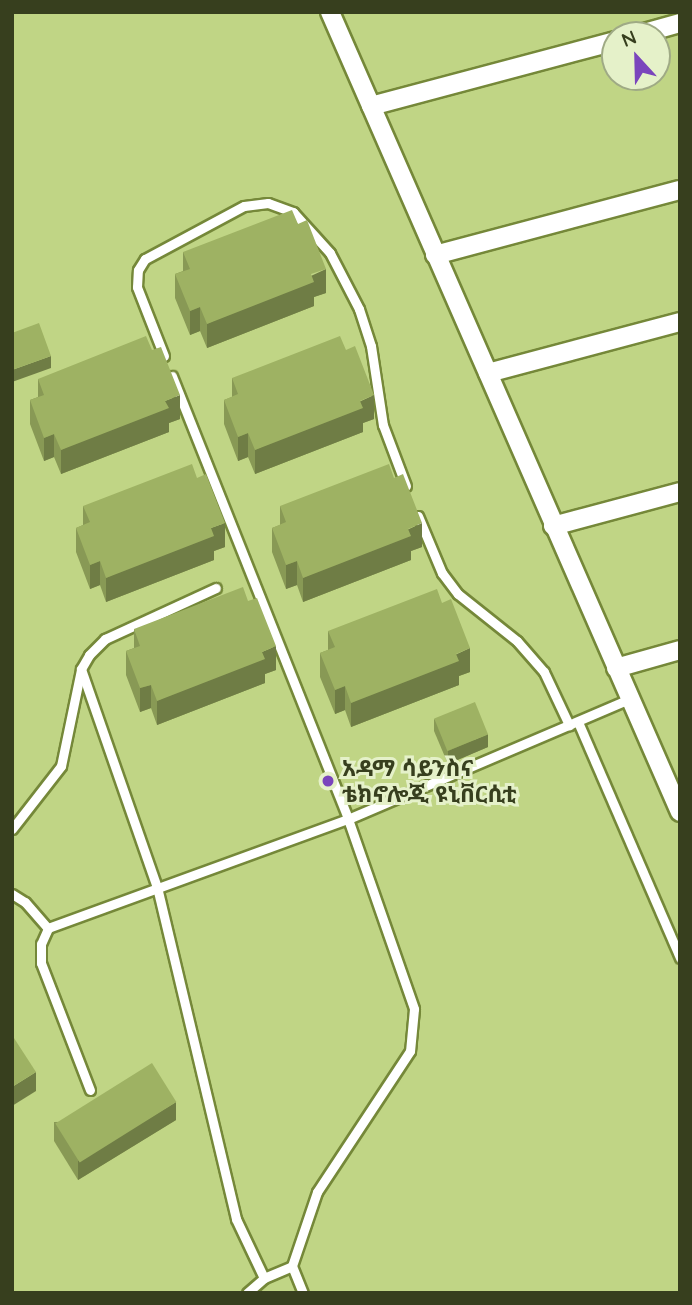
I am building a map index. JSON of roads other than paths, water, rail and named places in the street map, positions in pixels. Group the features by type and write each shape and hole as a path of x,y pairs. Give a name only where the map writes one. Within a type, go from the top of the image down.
{"street":[{"path":"330,12 552,526 678,804"},
{"path":"371,106 601,45"},
{"path":"435,255 680,190"},
{"path":"488,373 680,322"},
{"path":"552,526 680,492"},
{"path":"615,668 680,650"}],"lane":[{"path":"303,1293 292,1266 317,1192 410,1051 414,1010 348,819 137,287 138,270 145,259 244,206 268,203 293,212 330,253 359,309 370,345 383,425 442,573 458,594 517,641 544,672 574,724 680,958"},
{"path":"12,829 61,766 81,669 105,639 216,587"},
{"path":"81,669 157,887 236,1219 264,1278"},
{"path":"90,1090 41,963 41,944 48,928 348,819 629,699"},
{"path":"12,894 25,902 48,928"},
{"path":"247,1293 264,1278 292,1266"}],"place":[{"name":"አዳማ ሳይንስና ቴክኖሎጂ ዩኒቨርሲቲ","path":"328,781"}]}
